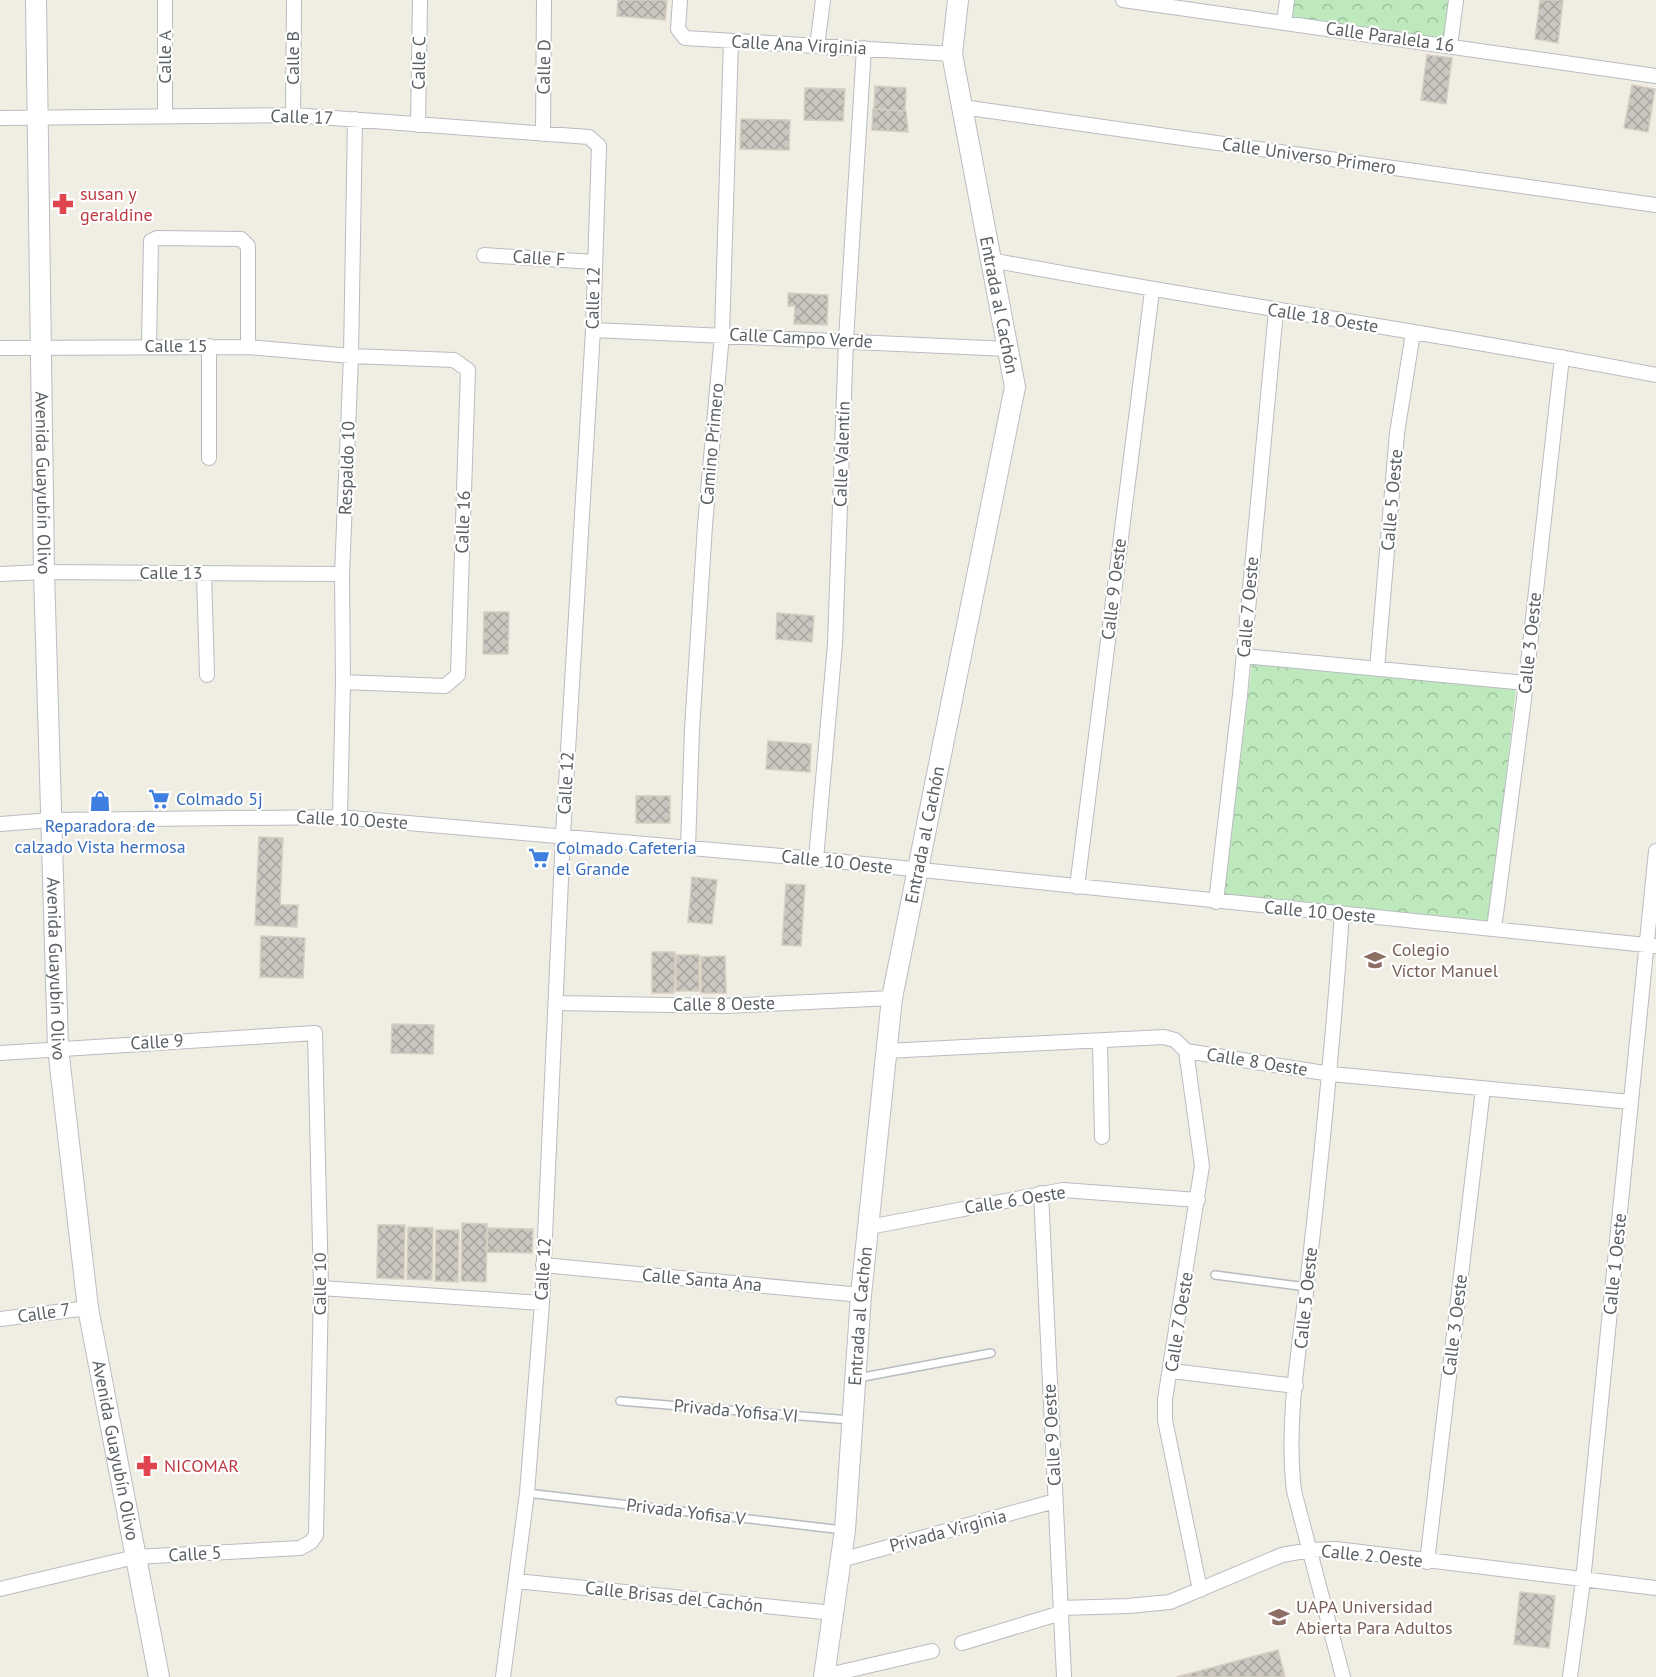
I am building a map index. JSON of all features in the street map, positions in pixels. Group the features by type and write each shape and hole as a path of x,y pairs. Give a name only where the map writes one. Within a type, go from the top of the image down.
{"street":[{"name":"Avenida Guayubín Olivo","path":"36,0 44,572 58,1048 88,1308 159,1677"},
{"name":"Calle A","path":"165,0 165,114"},
{"name":"Calle B","path":"293,115 294,0"},
{"name":"Calle C","path":"418,125 420,0"},
{"name":"Calle D","path":"543,134 544,0"},
{"name":"Calle Ana Virginia","path":"680,0 678,29 685,38 952,54"},
{"path":"817,46 823,0"},
{"name":"Entrada al Cachón","path":"824,1676 845,1530 861,1295 892,998 1015,387 952,54 958,0"},
{"name":"Calle Paralela 16","path":"1123,0 1656,76"},
{"path":"1284,22 1287,0"},
{"path":"1450,46 1456,0"},
{"name":"Camino Primero","path":"688,848 702,570 722,334 730,40"},
{"name":"Calle Valentín","path":"816,859 835,644 846,340 864,48"},
{"name":"Calle Universo Primero","path":"962,107 1656,205"},
{"name":"Calle 17","path":"0,118 165,114 293,115 589,137 599,146"},
{"name":"Respaldo 10","path":"340,817 343,682 342,574 351,356 355,119"},
{"name":"Calle 12","path":"503,1677 527,1493 542,1303 563,835 593,330 599,146"},
{"path":"149,345 151,241 157,238 241,239 248,246 248,347"},
{"name":"Calle F","path":"484,255 594,262"},
{"name":"Calle 18 Oeste","path":"991,260 1152,291 1562,357 1656,375"},
{"name":"Calle 9 Oeste","path":"1077,887 1152,291"},
{"name":"Calle 7 Oeste","path":"1216,902 1244,656 1276,311"},
{"name":"Calle Campo Verde","path":"593,330 722,334 1008,349"},
{"name":"Calle 5 Oeste","path":"1377,669 1397,433 1413,333"},
{"path":"209,346 209,458"},
{"name":"Calle 15","path":"0,348 209,346 351,356"},
{"name":"Calle 16","path":"343,682 445,686 459,675 468,370 454,360 351,356"},
{"name":"Calle 3 Oeste","path":"1494,929 1526,683 1562,357"},
{"name":"Calle 13","path":"0,574 44,572 342,574"},
{"path":"204,573 207,675"},
{"path":"1244,656 1526,683"},
{"name":"Calle 10 Oeste","path":"0,824 51,820 340,817 816,859 1651,945"},
{"name":"Calle 1 Oeste","path":"1570,1677 1583,1581 1631,1102 1651,945 1656,851"},
{"name":"Calle 5 Oeste","path":"1342,913 1331,1074 1296,1386 1292,1467 1294,1491 1343,1677"},
{"name":"Calle 8 Oeste","path":"556,1003 725,1006 892,998"},
{"name":"Calle 9","path":"0,1053 315,1033"},
{"name":"Calle 10","path":"315,1033 321,1288 316,1535"},
{"name":"Calle 8 Oeste","path":"886,1051 1164,1037 1175,1040 1186,1051 1331,1074 1631,1102"},
{"path":"1100,1041 1102,1137"},
{"name":"Calle 7 Oeste","path":"1186,1051 1202,1166 1172,1371 1165,1399 1165,1420 1200,1590"},
{"name":"Calle 3 Oeste","path":"1428,1562 1483,1089"},
{"name":"Calle 6 Oeste","path":"869,1227 1041,1192 1063,1190 1198,1200"},
{"name":"Calle 9 Oeste","path":"1041,1192 1064,1677"},
{"name":"Calle Santa Ana","path":"543,1265 861,1295"},
{"path":"321,1288 542,1303"},
{"name":"Calle 7","path":"0,1319 88,1308"},
{"path":"1172,1371 1296,1386"},
{"name":"Privada Virginia","path":"841,1560 1055,1501"},
{"name":"Calle 5","path":"0,1589 135,1557 300,1548 311,1542 316,1535"},
{"name":"Calle 2 Oeste","path":"962,1643 1061,1611 1170,1602 1282,1555 1310,1550 1336,1550 1656,1588"},
{"name":"Calle Brisas del Cachón","path":"516,1581 833,1613"},
{"path":"824,1676 932,1651"}],"lane":[{"path":"1215,1275 1307,1287"},
{"path":"855,1378 991,1353"},
{"name":"Privada Yofisa VI","path":"620,1401 852,1421"},
{"name":"Privada Yofisa V","path":"527,1493 845,1530"}],"green space":[{"path":"1290,0 1451,0 1446,40 1288,17"},
{"path":"1252,663 1516,688 1490,922 1224,896"}],"building":[{"path":"618,0 667,0 665,20 617,16"},
{"path":"1540,0 1563,0 1558,43 1535,39"},
{"path":"1427,55 1452,58 1446,104 1421,100"},
{"path":"1632,85 1655,89 1648,132 1624,128"},
{"path":"875,86 906,88 905,111 874,109"},
{"path":"805,88 845,89 843,121 804,120"},
{"path":"873,109 906,111 908,132 872,130"},
{"path":"741,119 790,120 789,150 740,149"},
{"path":"788,293 828,295 827,325 794,324 795,306 788,306"},
{"path":"484,612 509,612 508,654 483,654"},
{"path":"777,613 814,616 812,642 776,639"},
{"path":"768,741 811,744 810,772 766,769"},
{"path":"636,796 670,796 670,823 636,823"},
{"path":"259,837 283,838 280,905 298,905 297,927 255,925"},
{"path":"692,877 717,880 712,924 688,922"},
{"path":"786,884 805,885 801,946 782,945"},
{"path":"261,936 305,938 303,978 260,977"},
{"path":"652,952 675,952 674,993 652,993"},
{"path":"676,955 699,955 699,991 676,991"},
{"path":"725,956 726,993 701,993 701,957"},
{"path":"392,1024 434,1025 433,1054 391,1053"},
{"path":"462,1223 487,1224 486,1282 461,1281"},
{"path":"378,1225 405,1225 404,1279 377,1278"},
{"path":"408,1227 433,1228 432,1280 407,1279"},
{"path":"488,1228 533,1229 532,1253 487,1252"},
{"path":"436,1230 459,1230 458,1282 435,1281"},
{"path":"1520,1592 1555,1596 1549,1648 1514,1644"},
{"path":"1278,1650 1285,1677 1177,1677"}],"place":[{"name":"susan y geraldine","path":"63,204"},
{"name":"Colmado 5j","path":"159,799"},
{"name":"Reparadora de calzado Vista hermosa","path":"100,801"},
{"name":"Colmado Cafeteria el Grande","path":"539,858"},
{"name":"Colegio Víctor Manuel","path":"1375,960"},
{"name":"NICOMAR","path":"147,1466"},
{"name":"UAPA Universidad Abierta Para Adultos","path":"1279,1617"}]}
